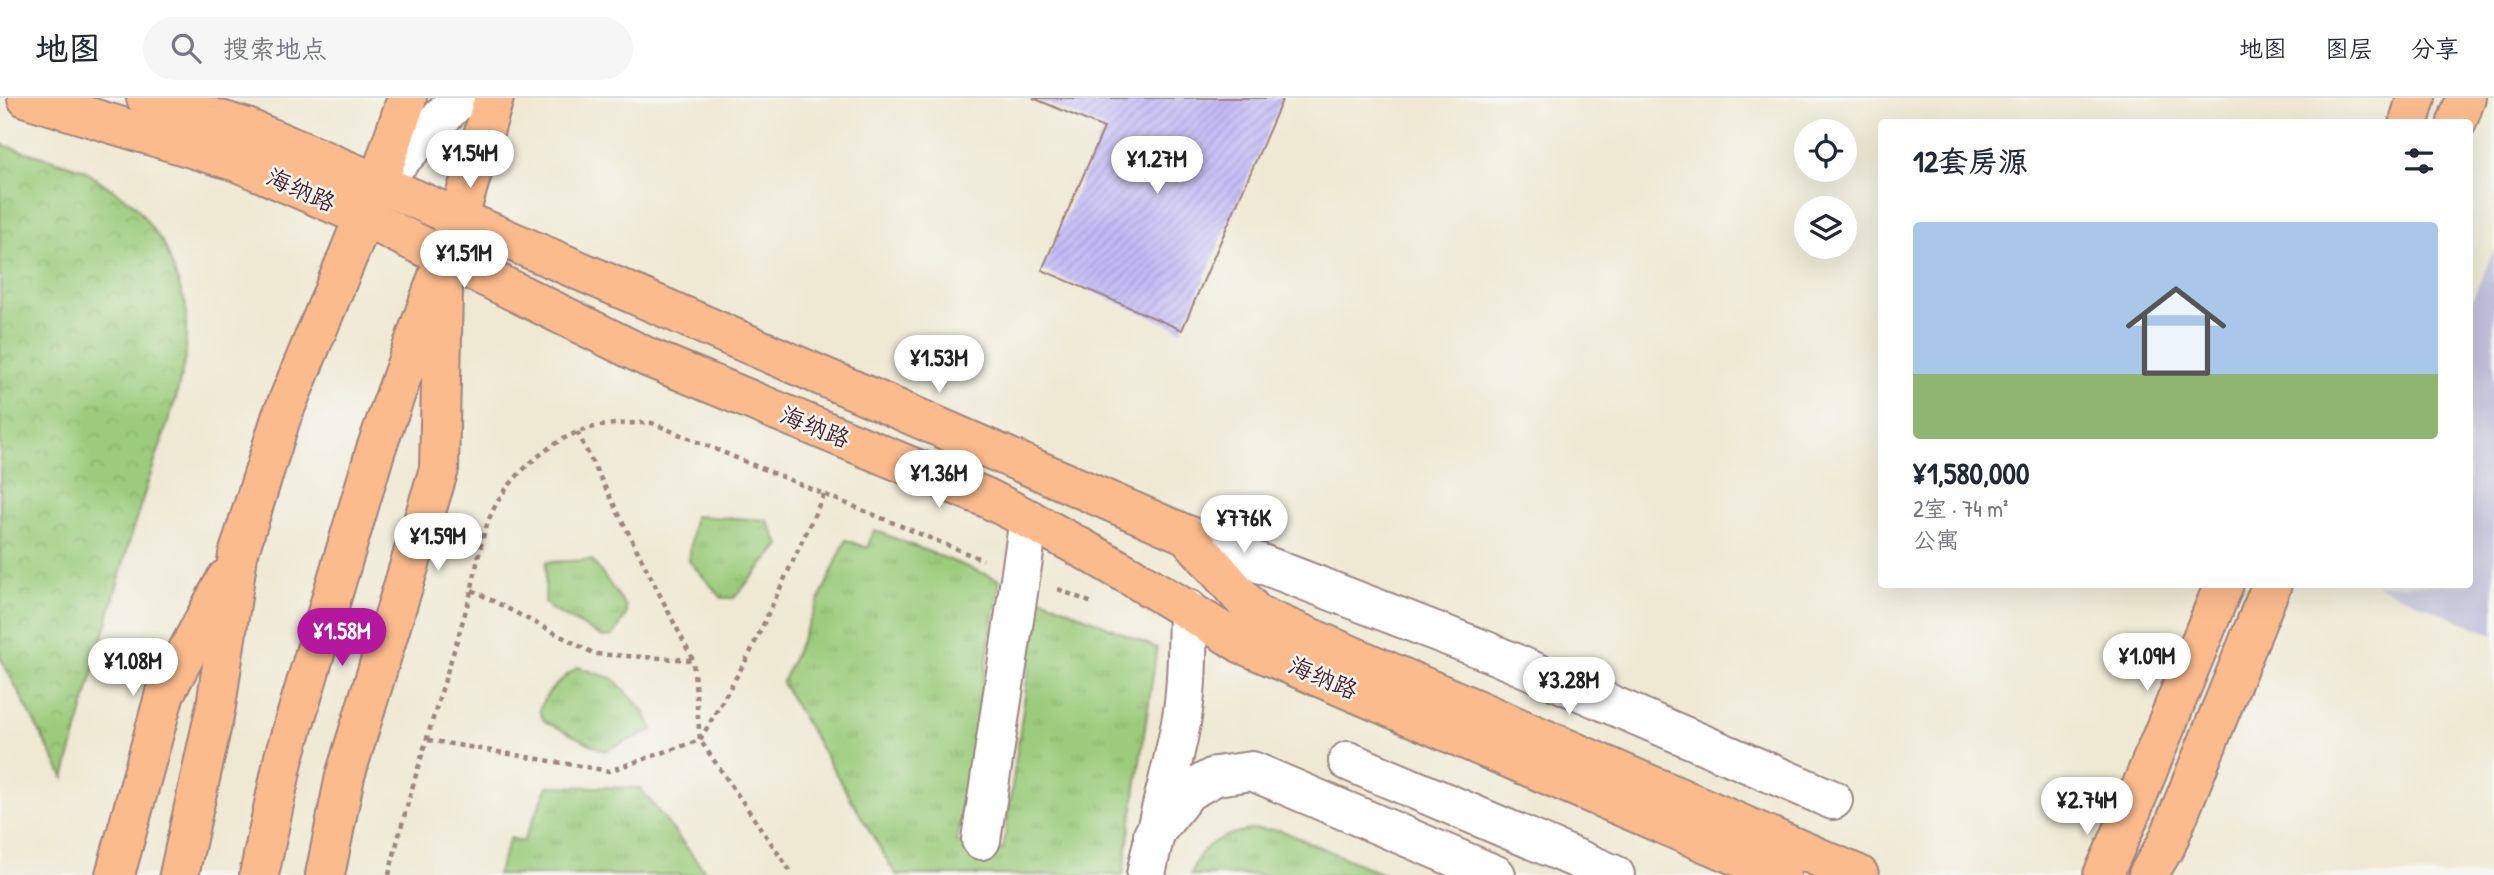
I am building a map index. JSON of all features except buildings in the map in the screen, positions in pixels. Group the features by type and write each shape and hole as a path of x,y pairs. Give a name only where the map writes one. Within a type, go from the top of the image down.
{"main road":[{"name":"海纳路","path":"27,98 371,200 459,217 1187,535 1256,614 1859,875"},
{"name":"海纳路","path":"146,98 247,128 371,200 444,258 647,357 987,498 1188,609 1242,643 1781,875"},
{"path":"179,875 216,706 238,555 281,418 371,200 407,98"},
{"path":"259,875 288,743 376,449 459,217 494,98"},
{"path":"2410,119 2416,98"},
{"path":"2459,119 2466,98"},
{"path":"325,875 345,776 439,469 444,258"},
{"path":"115,875 165,693 238,555"},
{"path":"2103,875 2222,588"},
{"path":"2148,875 2167,843 2270,588"}],"lane":[{"path":"371,200 460,98"},
{"path":"981,840 1029,519"},
{"path":"1187,535 1484,650 1833,800"},
{"path":"1146,875 1153,835 1182,718 1188,609"},
{"path":"1348,761 1615,875"},
{"path":"1153,835 1188,791 1216,776 1252,771 1496,875"}],"path":[{"path":"389,875 472,590 482,536 498,500 524,468 546,450 577,432 618,423 652,423 987,562"},
{"path":"577,432 693,660 699,740 793,875"},
{"path":"428,740 609,771 699,740 750,653 824,493"},
{"path":"472,590 594,654 693,660"}],"shaded area":[{"path":"2494,250 2494,635 2382,588 2473,588 2473,297"}],"green space":[{"path":"0,144 82,169 134,204 165,246 186,305 186,354 176,398 134,525 64,778 0,657"},
{"path":"694,516 767,520 780,545 734,598 722,598 689,561"},
{"path":"874,530 1000,580 957,842 1003,850 1039,597 1157,648 1123,875 896,875 782,683 846,540 867,548"},
{"path":"592,560 626,606 626,616 613,636 603,637 551,609 545,602 546,562"},
{"path":"578,667 614,679 644,711 653,730 604,751 544,721 539,710 546,697 560,680"},
{"path":"548,786 640,788 708,875 497,875 510,838 523,842"},
{"path":"1256,829 1280,830 1385,875 1191,875 1201,854 1215,841 1234,833"}]}
